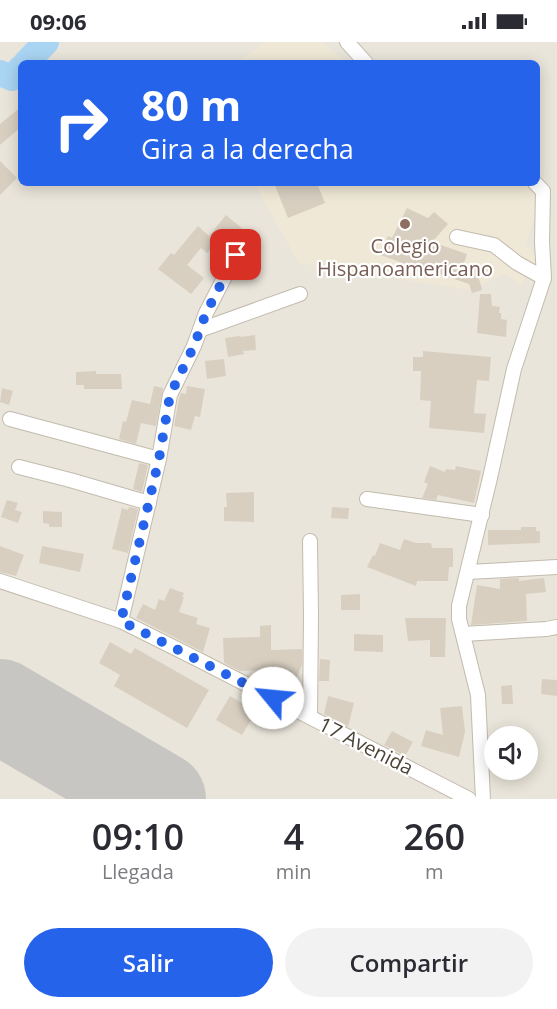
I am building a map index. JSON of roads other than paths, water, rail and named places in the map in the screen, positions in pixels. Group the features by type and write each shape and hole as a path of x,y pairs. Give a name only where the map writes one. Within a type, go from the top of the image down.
{"street":[{"path":"347,42 363,60"},
{"path":"483,799 478,695 459,620 459,606 482,515 514,369 544,278 543,191 538,186"},
{"path":"456,237 494,245 517,263 544,278"},
{"path":"121,621 159,459 170,395 194,346 206,313 236,255"},
{"path":"200,330 300,294"},
{"path":"10,418 159,459"},
{"path":"19,467 149,503"},
{"path":"367,499 482,515"},
{"path":"310,541 310,717"},
{"path":"468,572 557,567"},
{"name":"17 Avenida","path":"0,581 121,621 469,799"},
{"path":"463,634 557,627"}],"waterway":[{"path":"29,60 46,42"},
{"path":"0,73 12,78 18,71"}],"place":[{"name":"Colegio Hispanoamericano","path":"405,224"}]}
